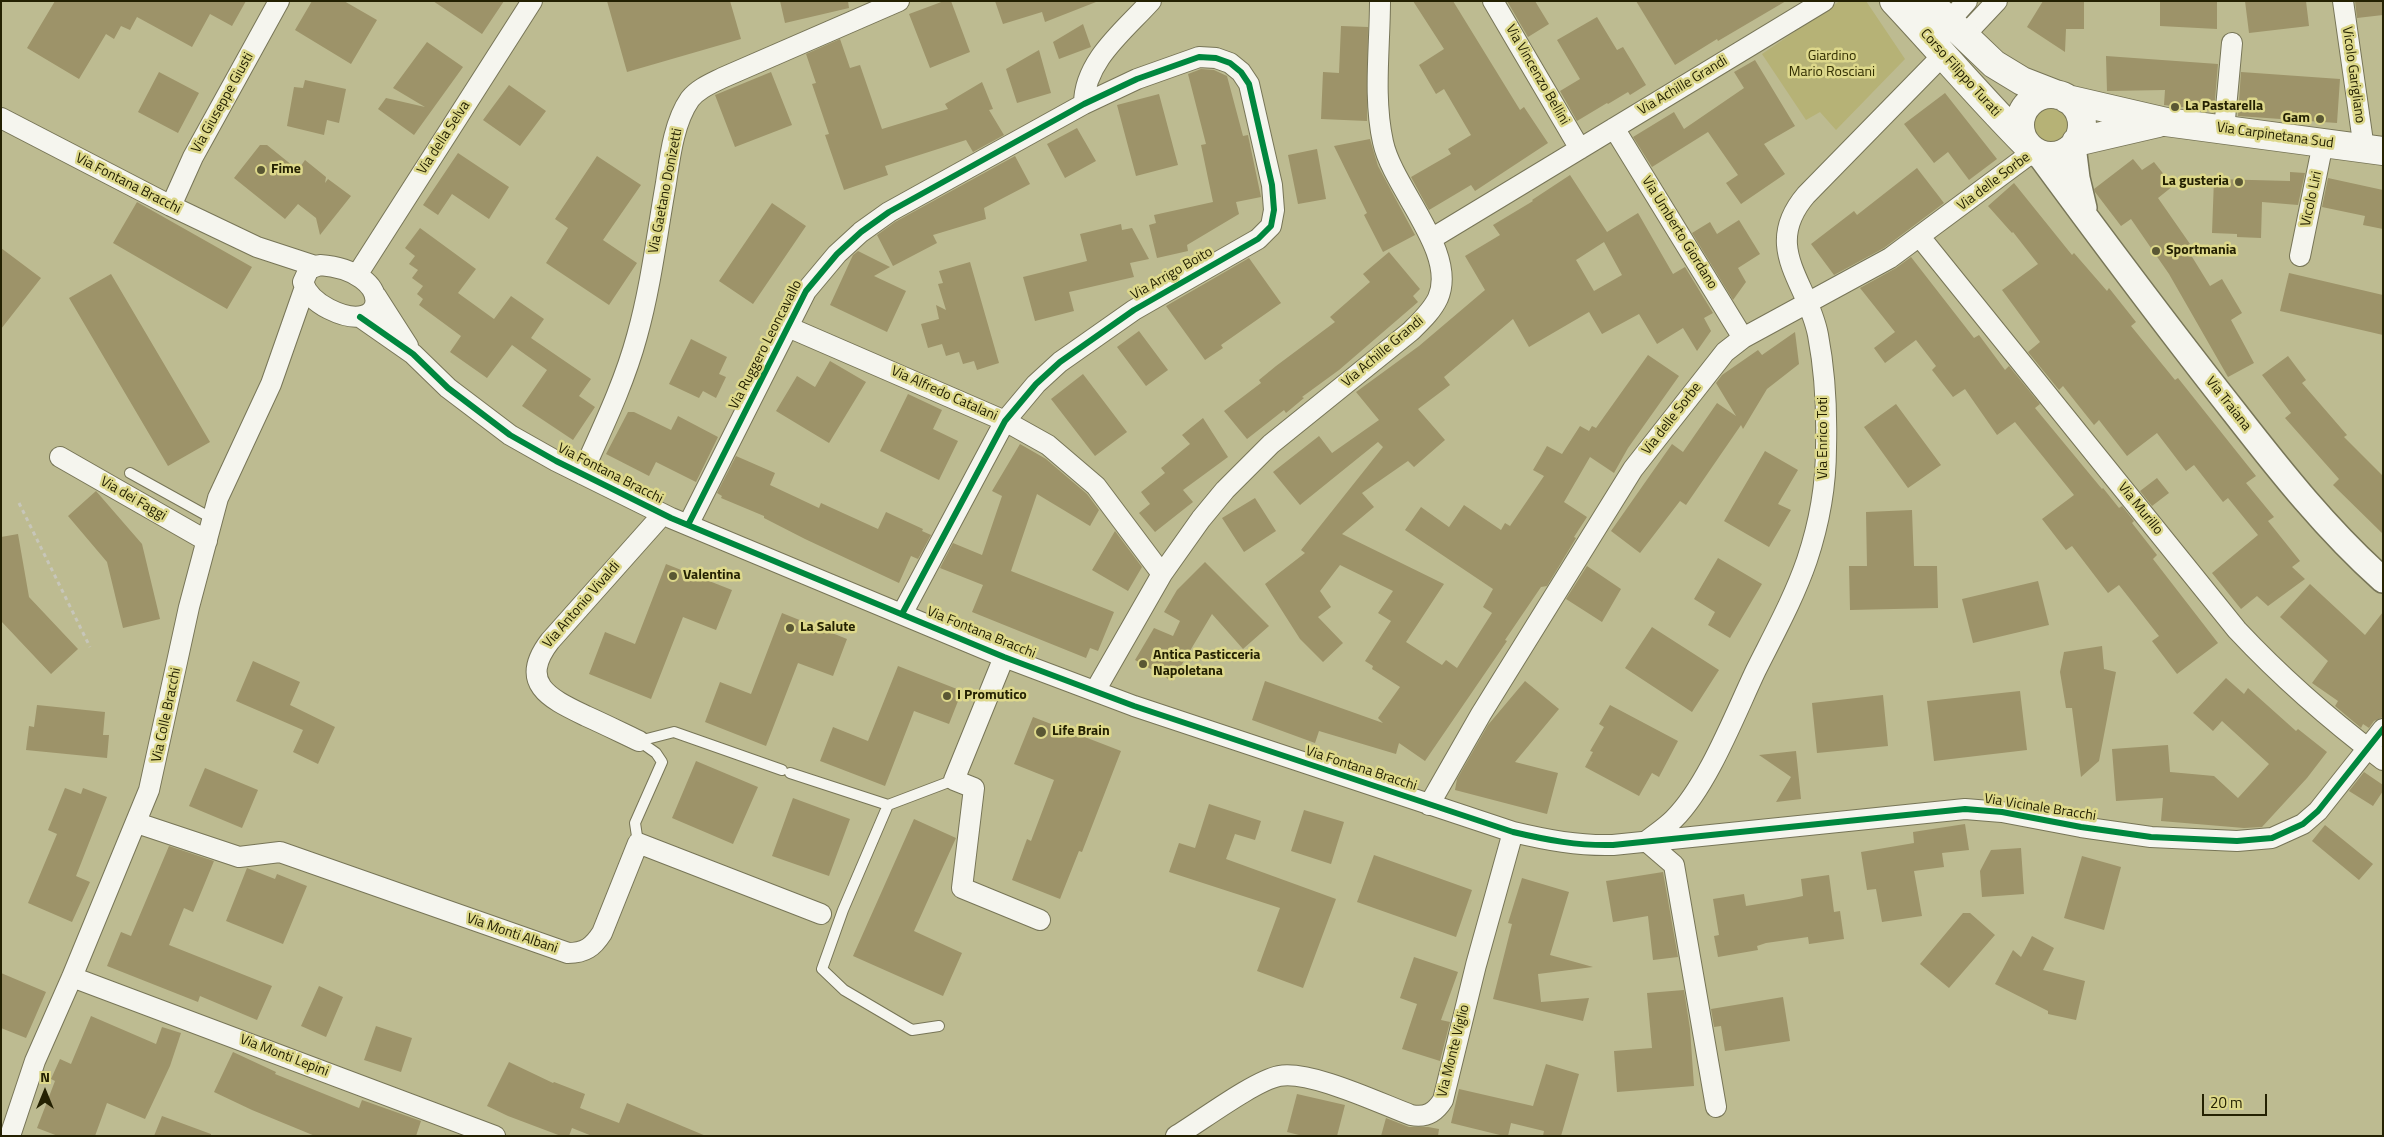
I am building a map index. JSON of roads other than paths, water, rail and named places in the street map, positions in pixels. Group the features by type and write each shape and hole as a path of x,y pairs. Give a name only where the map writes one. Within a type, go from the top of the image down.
{"main road":[{"name":"Corso Filippo Turati","path":"1894,1 1947,38 2008,74 2030,85 2063,97"},
{"name":"Corso Filippo Turati","path":"1928,1 1947,38 1995,113 2033,150"},
{"path":"2051,93 2063,97 2077,108 2081,117 2082,127 2075,144 2055,156 2033,150 2022,136 2019,126 2020,116 2025,107 2041,95 2051,93"},
{"name":"Via Carpinetana Sud","path":"2063,97 2166,122 2373,150"},
{"name":"Via Carpinetana Sud","path":"2075,144 2166,122"}],"street":[{"name":"Via Giuseppe Giusti","path":"171,206 193,157 280,1"},
{"name":"Via della Selva","path":"357,276 532,1"},
{"name":"Via Gaetano Donizetti","path":"582,474 618,393 636,340 651,278 670,155 680,119 690,99 703,88 722,78 899,1"},
{"path":"1084,104 1086,88 1097,62 1151,1"},
{"path":"1380,1 1379,104 1382,140 1394,173 1431,239"},
{"name":"Via Vincenzo Bellini","path":"1493,1 1580,149"},
{"name":"Via Achille Grandi","path":"1095,691 1162,574 1207,512 1258,456 1411,331 1432,309 1438,298 1442,277 1440,258 1431,239 1824,1"},
{"path":"1947,38 1967,1"},
{"path":"1947,38 1996,1"},
{"name":"Vicolo Garigliano","path":"2343,1 2373,150"},
{"name":"Via Enrico Toti","path":"1646,841 1676,818 1701,782 1792,596 1807,559 1822,500 1826,450 1826,413 1819,337 1808,303 1798,283 1788,255 1787,230 1792,215 1812,189 1947,38"},
{"path":"2224,130 2232,43"},
{"name":"Via Arrigo Boito","path":"902,614 1005,421 1036,384 1074,352 1134,310 1258,239 1271,226 1274,218 1272,185 1251,92 1241,72 1230,62 1208,57 1192,59 1137,80 1084,104"},
{"name":"Via Ruggero Leoncavallo","path":"688,525 806,291 837,254 861,232 889,212 1084,104"},
{"name":"Via Fontana Bracchi","path":"1,118 171,206 257,247 308,278"},
{"name":"Via Umberto Giordano","path":"1614,128 1743,338"},
{"name":"Vicolo Liri","path":"2300,256 2323,143"},
{"name":"Via Traiana","path":"2075,144 2077,178 2086,218"},
{"name":"Via Traiana","path":"2033,150 2201,370 2288,480 2348,548 2383,580"},
{"name":"Via delle Sorbe","path":"1429,804 1481,714 1633,469 1720,358 1743,338 1873,268 1920,237 2033,150"},
{"name":"Via Murillo","path":"1920,237 2237,630 2292,686 2375,754"},
{"path":"336,267 357,276 369,284 376,296 376,303 372,310 360,317 341,314 323,306 313,298 308,278 336,267"},
{"name":"Via Colle Bracchi","path":"10,1136 35,1062 137,823 156,766 189,607 218,498 276,371 308,278"},
{"name":"Via Fontana Bracchi","path":"376,296 413,354"},
{"name":"Via Fontana Bracchi","path":"360,317 413,354 448,388 492,422 532,448 663,514 1004,657 1210,733 1513,832 1555,842 1583,845 1613,845 1646,841"},
{"name":"Via Alfredo Catalani","path":"788,327 1005,421 1048,445 1083,473 1108,500 1162,574"},
{"name":"Via dei Faggi","path":"60,458 207,541"},
{"name":"Via Antonio Vivaldi","path":"639,741 548,696 538,682 537,664 550,641 663,514"},
{"path":"1004,657 954,780 974,788 962,888 1040,920"},
{"name":"Via Vicinale Bracchi","path":"1646,841 1965,809 2002,812 2128,834 2236,841 2260,840 2283,835 2310,818 2375,754 2383,729"},
{"name":"Via Monti Albani","path":"137,823 239,857 280,852 568,953 585,951 594,944 602,933 638,843"},
{"name":"Via Monte Viglio","path":"1176,1136 1262,1082 1280,1076 1300,1076 1318,1081 1411,1115 1426,1116 1434,1112 1443,1100 1476,965 1513,832"},
{"path":"1646,841 1674,866 1716,1107"},
{"path":"638,843 822,914"},
{"name":"Via Monti Lepini","path":"72,977 495,1136"}],"lane":[{"path":"130,473 213,519"},
{"path":"639,741 674,732 888,805 954,780"},
{"path":"638,843 635,823 662,762 656,753 639,741"},
{"path":"888,805 843,910 822,968 844,990 912,1030 939,1026"}],"place":[{"name":"La Pastarella","path":"2175,107"},
{"name":"Gam","path":"2320,119"},
{"name":"Fime","path":"261,170"},
{"name":"La gusteria","path":"2239,182"},
{"name":"Sportmania","path":"2156,251"},
{"name":"Valentina","path":"673,576"},
{"name":"La Salute","path":"790,628"},
{"name":"Antica Pasticceria Napoletana","path":"1143,664"},
{"name":"I Promutico","path":"947,696"},
{"name":"Life Brain","path":"1041,732"}],"park label":[{"name":"Giardino Mario Rosciani","path":"1832,66"}]}
